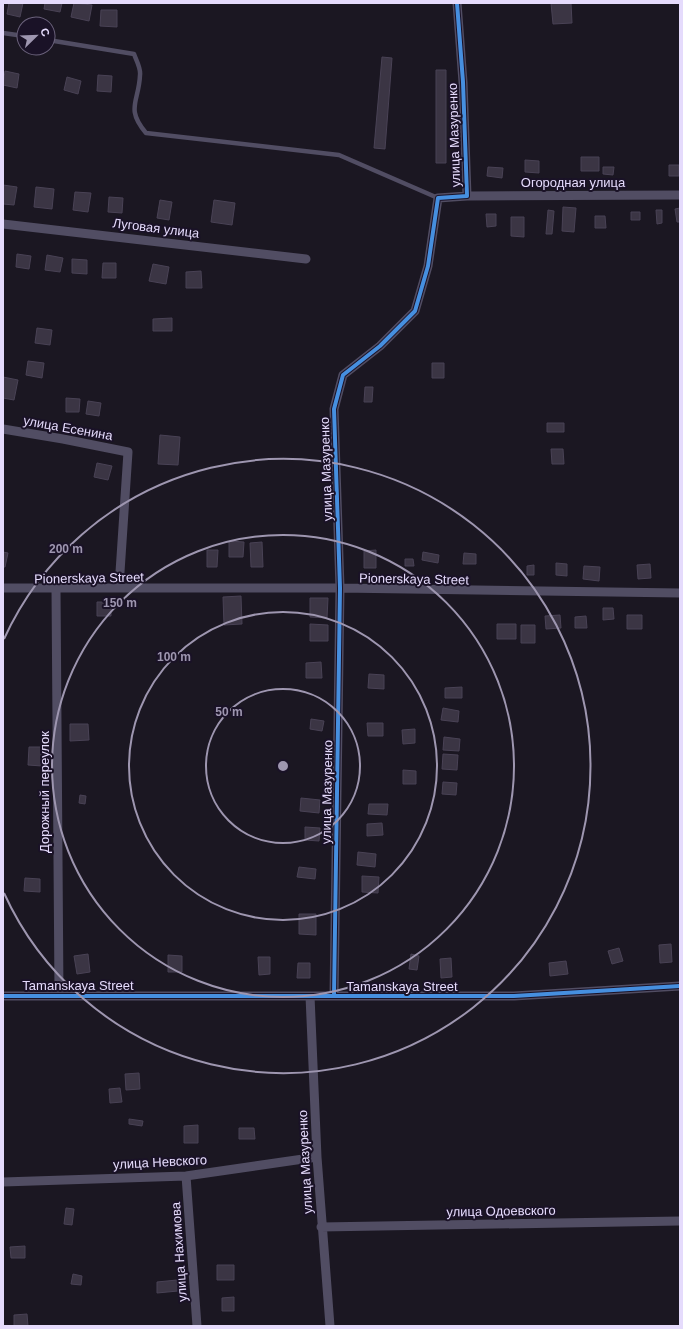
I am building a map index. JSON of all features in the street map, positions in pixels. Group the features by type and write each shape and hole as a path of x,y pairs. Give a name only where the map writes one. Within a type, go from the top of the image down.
{"street":[{"name":"улица Мазуренко","path":"334,996 340,588 334,409 344,375 380,346 415,311 428,266 438,198 467,196 463,82 457,3"},
{"name":"Огородная улица","path":"467,196 680,196"},
{"name":"Луговая улица","path":"3,224 306,259"},
{"name":"улица Есенина","path":"3,430 63,439 128,452 119,587"},
{"name":"Pionerskaya Street","path":"3,588 340,588 680,593"},
{"name":"Дорожный переулок","path":"56,589 59,994"},
{"name":"Tamanskaya Street","path":"3,996 59,994 514,996 680,986"},
{"name":"улица Мазуренко","path":"310,996 321,1227 330,1326"},
{"name":"улица Невского","path":"3,1182 186,1176 317,1157"},
{"name":"улица Нахимова","path":"186,1176 196,1326"},
{"name":"улица Одоевского","path":"321,1227 680,1221"}],"lane":[{"path":"3,33 16,35"},
{"path":"56,41 134,54 140,73 134,106 137,122 146,133 339,155 438,198"}],"building":[{"path":"9,3 23,3 20,16 7,14"},
{"path":"45,3 62,3 60,12 44,9"},
{"path":"74,3 92,5 89,21 71,17"},
{"path":"551,3 571,3 572,23 553,24"},
{"path":"101,10 117,10 117,27 100,26"},
{"path":"382,57 392,58 385,149 374,148"},
{"path":"436,70 446,70 446,163 436,163"},
{"path":"5,71 19,74 17,88 3,85"},
{"path":"98,75 112,76 111,92 97,91"},
{"path":"67,77 81,81 78,94 64,90"},
{"path":"581,157 599,157 599,171 581,171"},
{"path":"525,160 539,161 539,173 525,172"},
{"path":"669,165 679,165 679,176 669,176"},
{"path":"488,167 503,168 502,178 487,176"},
{"path":"603,167 614,167 613,175 603,174"},
{"path":"3,185 17,187 14,205 3,204"},
{"path":"36,187 54,189 52,209 34,207"},
{"path":"75,192 91,193 88,212 73,210"},
{"path":"109,197 123,198 122,213 108,212"},
{"path":"160,200 172,202 169,220 157,218"},
{"path":"214,200 235,203 232,225 211,222"},
{"path":"563,207 576,208 574,232 562,231"},
{"path":"680,208 680,222 677,222 675,209"},
{"path":"548,210 554,211 552,234 546,234"},
{"path":"656,210 662,210 662,223 657,224"},
{"path":"631,212 640,212 640,220 631,220"},
{"path":"486,214 496,214 496,226 487,227"},
{"path":"595,216 605,216 606,228 595,228"},
{"path":"511,217 524,217 524,237 511,236"},
{"path":"17,254 31,256 29,269 16,267"},
{"path":"47,255 63,258 60,272 45,270"},
{"path":"72,259 87,260 87,274 72,273"},
{"path":"103,263 116,263 116,278 102,278"},
{"path":"153,264 169,267 166,284 149,281"},
{"path":"201,271 202,288 186,288 186,272"},
{"path":"172,318 172,331 153,331 153,319"},
{"path":"37,328 52,330 50,345 35,343"},
{"path":"28,361 44,363 42,378 26,375"},
{"path":"432,363 444,363 444,378 432,378"},
{"path":"3,377 18,380 14,400 3,398"},
{"path":"365,387 373,387 372,402 364,402"},
{"path":"66,398 80,399 79,412 66,412"},
{"path":"88,401 101,403 99,416 86,414"},
{"path":"547,423 564,423 564,432 547,432"},
{"path":"160,435 180,437 178,465 158,464"},
{"path":"551,449 563,449 564,464 552,464"},
{"path":"97,463 112,466 108,480 94,477"},
{"path":"229,541 244,542 243,557 229,557"},
{"path":"262,542 263,567 251,567 250,543"},
{"path":"207,550 218,550 217,567 207,567"},
{"path":"376,550 376,568 364,568 364,551"},
{"path":"3,552 8,553 5,567 3,567"},
{"path":"423,552 439,555 438,563 422,560"},
{"path":"464,553 476,554 476,564 463,564"},
{"path":"405,559 413,559 414,566 405,566"},
{"path":"556,563 567,564 567,576 556,575"},
{"path":"650,564 651,578 638,579 637,565"},
{"path":"534,565 534,575 527,575 527,566"},
{"path":"584,566 600,567 599,581 583,579"},
{"path":"241,596 242,624 224,625 223,597"},
{"path":"310,598 328,598 327,618 310,617"},
{"path":"97,602 111,602 111,616 97,616"},
{"path":"603,608 613,608 614,619 603,620"},
{"path":"560,615 561,628 546,629 545,616"},
{"path":"627,615 642,615 642,629 627,629"},
{"path":"586,616 587,628 575,628 575,617"},
{"path":"310,624 328,625 328,641 310,641"},
{"path":"497,624 516,624 516,639 497,639"},
{"path":"521,625 535,625 535,643 521,643"},
{"path":"321,662 322,678 306,678 306,663"},
{"path":"369,674 384,675 384,689 368,688"},
{"path":"462,687 462,698 445,698 445,688"},
{"path":"443,708 459,711 458,722 441,720"},
{"path":"311,719 324,721 322,731 310,729"},
{"path":"367,723 383,723 383,736 368,736"},
{"path":"70,724 88,724 89,740 70,741"},
{"path":"415,729 415,743 403,744 402,730"},
{"path":"444,737 460,739 459,751 443,750"},
{"path":"29,747 42,747 42,766 28,765"},
{"path":"443,754 458,755 457,770 442,769"},
{"path":"403,770 416,771 416,784 403,784"},
{"path":"443,782 457,783 456,795 442,794"},
{"path":"80,795 86,796 85,804 79,803"},
{"path":"301,798 320,800 319,813 300,811"},
{"path":"369,804 388,804 387,815 368,814"},
{"path":"382,823 383,835 367,836 367,824"},
{"path":"305,827 320,828 319,841 305,840"},
{"path":"358,852 376,854 375,867 357,865"},
{"path":"299,867 316,869 315,879 297,877"},
{"path":"362,876 379,877 378,893 362,892"},
{"path":"25,878 40,879 40,892 24,891"},
{"path":"299,914 316,914 316,935 299,934"},
{"path":"671,944 672,962 660,963 659,945"},
{"path":"619,948 623,961 612,964 608,951"},
{"path":"88,954 90,972 77,974 74,956"},
{"path":"411,954 419,956 417,970 409,969"},
{"path":"168,955 182,956 182,972 168,972"},
{"path":"258,957 270,957 270,974 259,975"},
{"path":"451,958 452,977 441,978 440,959"},
{"path":"566,961 568,974 550,976 549,963"},
{"path":"298,963 310,963 310,978 297,978"},
{"path":"139,1073 140,1089 126,1090 125,1074"},
{"path":"120,1088 122,1102 110,1103 109,1089"},
{"path":"129,1119 143,1121 142,1126 129,1124"},
{"path":"198,1125 198,1143 184,1143 184,1126"},
{"path":"239,1128 254,1128 255,1139 239,1139"},
{"path":"66,1208 74,1209 72,1225 64,1224"},
{"path":"25,1246 25,1258 11,1258 10,1247"},
{"path":"217,1265 234,1265 234,1280 217,1280"},
{"path":"73,1274 82,1276 81,1285 71,1284"},
{"path":"177,1280 178,1291 157,1293 157,1282"},
{"path":"234,1297 234,1311 222,1311 222,1298"},
{"path":"27,1314 28,1326 14,1326 14,1315"}],"cycle path":[{"path":"334,996 340,588 334,409 343,375 380,346 415,311 428,266 438,198 467,196 463,82 457,3"},
{"path":"3,996 514,996 680,986"}]}
